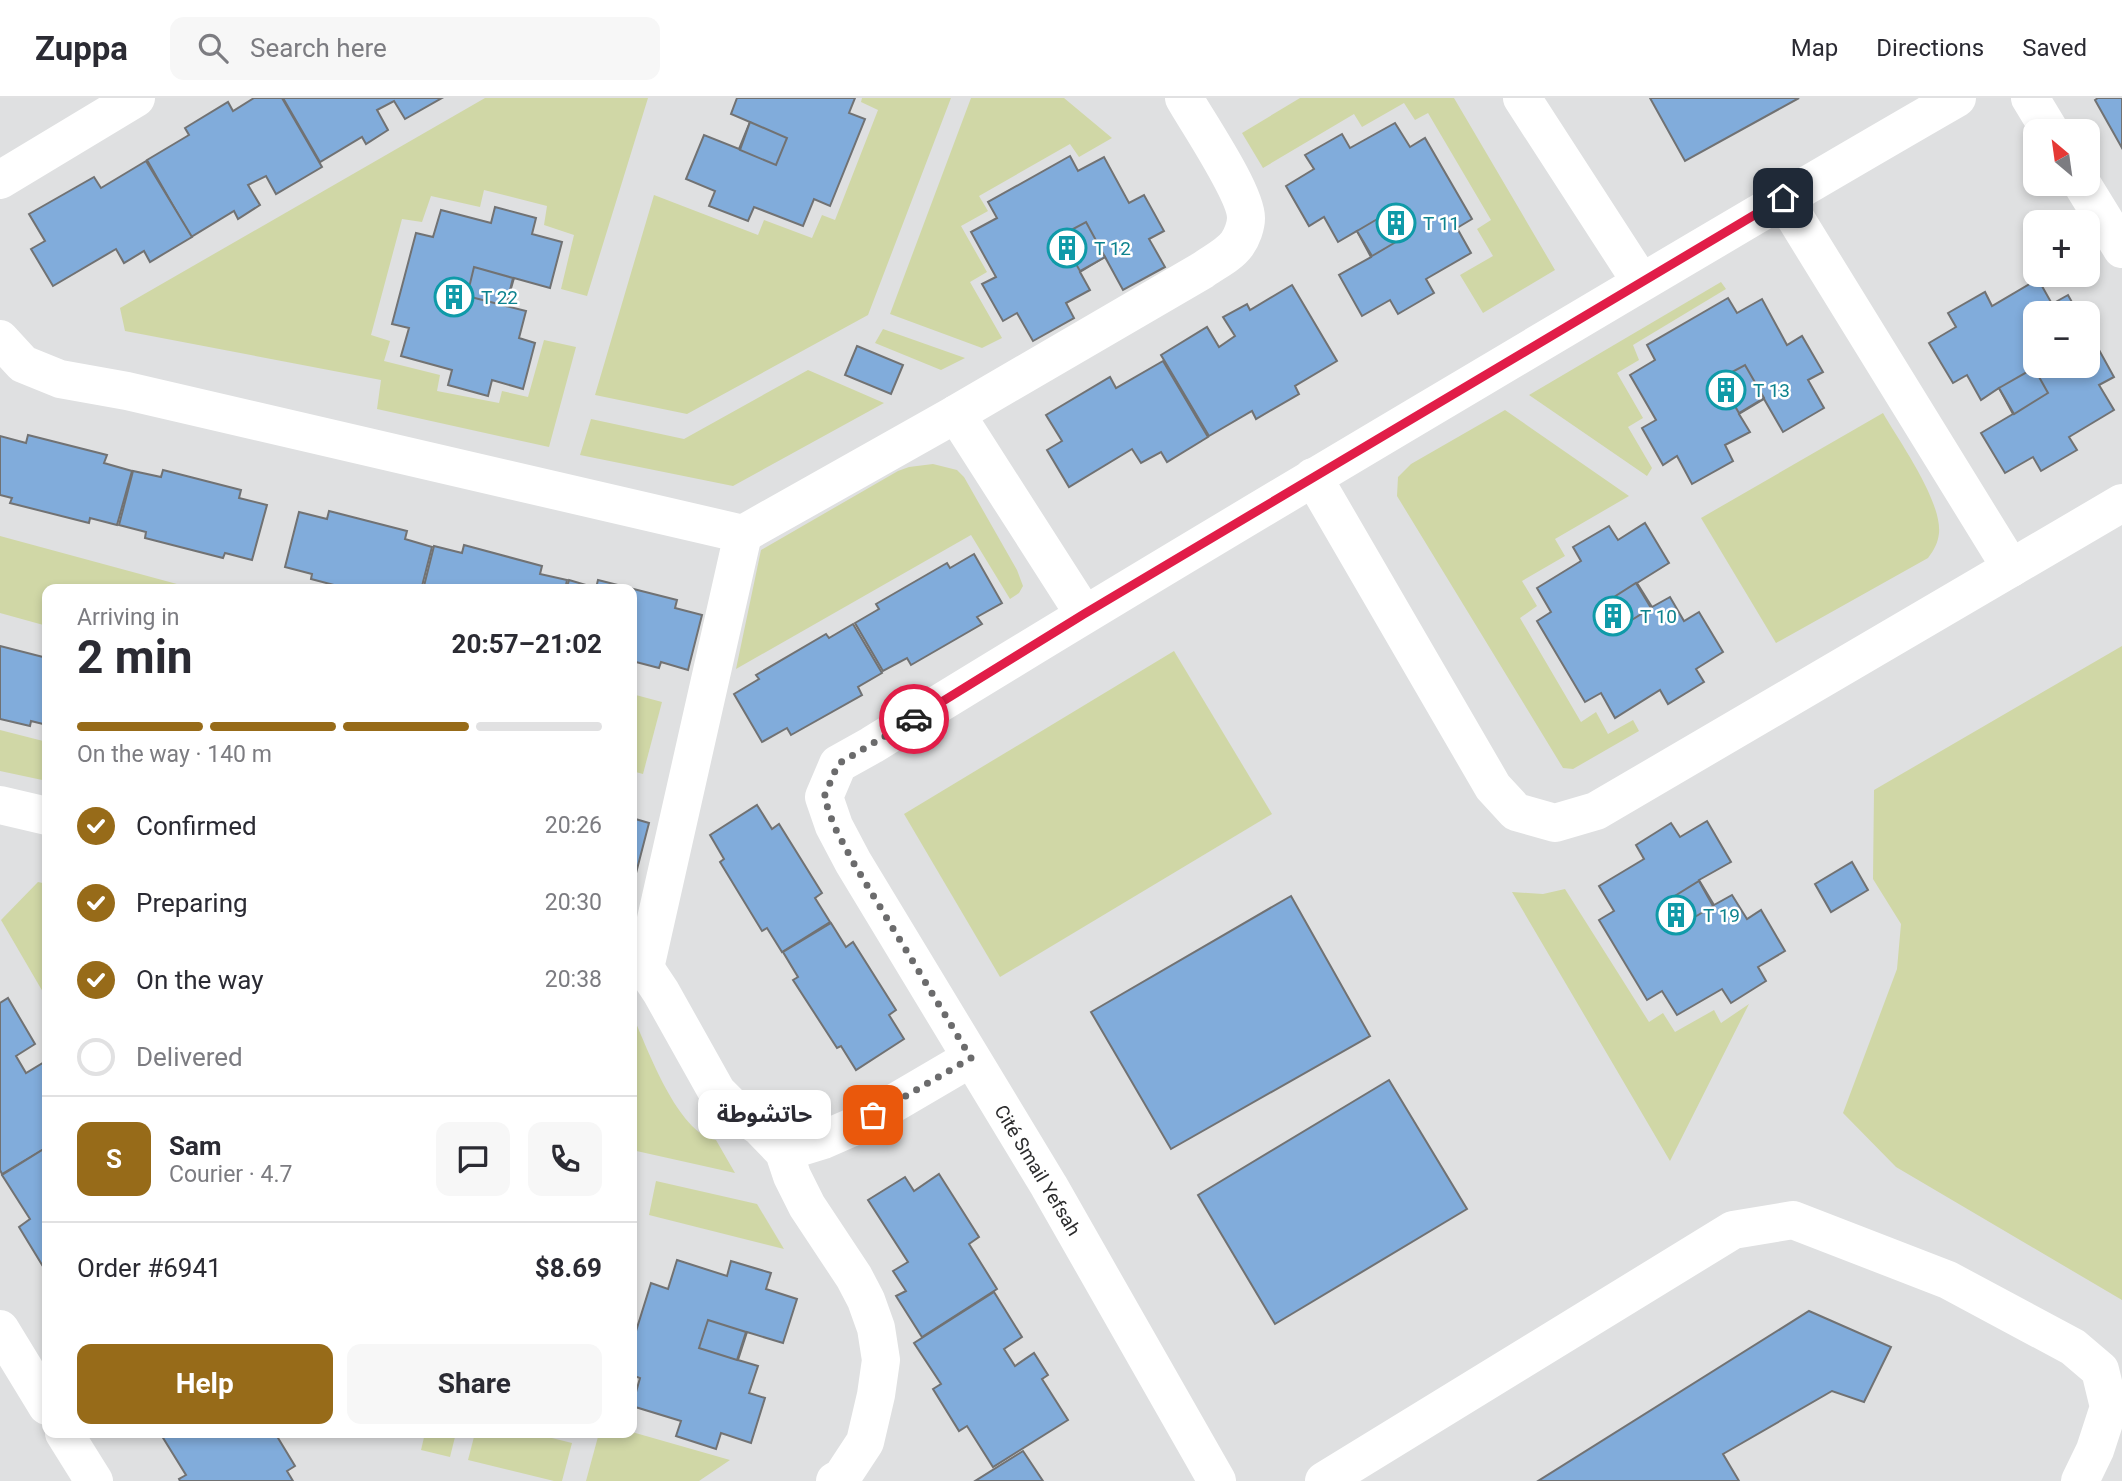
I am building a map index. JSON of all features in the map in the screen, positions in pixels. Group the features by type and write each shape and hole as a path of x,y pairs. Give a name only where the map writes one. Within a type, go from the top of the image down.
{"street":[{"path":"0,180 136,98"},
{"path":"0,339 23,364 60,379 127,391 743,534 1203,270 1238,244 1246,219 1244,204 1184,98"},
{"path":"1522,98 1641,282"},
{"name":"Cité Smail Yefsah","path":"1217,1481 1049,1186 853,862 834,826 824,797 838,764 1313,477 1957,98"},
{"path":"2030,98 2043,119"},
{"path":"2089,196 2122,249"},
{"path":"1783,198 2011,568"},
{"path":"956,414 1084,614"},
{"path":"1313,477 1493,787 1516,812 1555,823 1596,811 2122,503"},
{"path":"743,534 638,964 661,992 716,1092 736,1111 760,1127 785,1152 792,1175 807,1206 866,1300 876,1328 881,1360 865,1442 841,1480"},
{"path":"0,805 42,815"},
{"path":"785,1152 855,1126 971,1058"},
{"path":"1324,1481 1733,1230 1793,1220 1948,1280 2073,1347 2100,1370 2109,1407 2095,1450 2080,1481"},
{"path":"0,1329 42,1398"},
{"path":"67,1438 94,1481"}],"green space":[{"path":"485,98 648,98 587,296 561,289 574,235 544,225 547,206 484,190 480,207 431,196 422,222 402,219 371,335 390,341 384,361 440,375 437,391 499,403 502,391 528,397 544,340 576,347 549,447 377,409 381,380 125,331 120,308"},
{"path":"862,98 951,98 868,315 687,414 595,395 654,195 758,235 764,220 812,238 822,215 835,220 878,110 861,102"},
{"path":"971,98 1064,98 1112,138 1079,157 1070,144 979,196 988,211 961,226 987,272 970,282 1002,338 982,348 890,314"},
{"path":"1300,98 1454,98 1555,270 1483,313 1460,275 1493,256 1477,229 1491,220 1428,113 1415,120 1404,103 1362,127 1354,114 1263,168 1242,133"},
{"path":"1721,282 1726,289 1633,345 1639,360 1617,373 1643,418 1628,427 1652,468 1647,476 1529,395"},
{"path":"883,329 965,358 941,370 875,343"},
{"path":"808,370 884,403 733,486 580,455 591,419 684,439"},
{"path":"1505,410 1629,496 1555,539 1565,556 1522,581 1537,606 1520,618 1581,722 1596,712 1608,734 1633,720 1639,731 1573,769 1563,768 1397,496 1398,477 1411,464"},
{"path":"1883,413 1927,488 1938,520 1938,540 1928,558 1776,643 1701,518"},
{"path":"933,464 957,470 964,477 1017,570 1023,586 1019,593 1010,599 971,535 736,669 761,550 898,471"},
{"path":"0,536 177,584 42,584 42,625 0,613"},
{"path":"2122,646 2122,1300 1896,1167 1843,1113 1897,969 1901,924 1873,879 1874,790"},
{"path":"1174,651 1272,814 1000,977 904,814"},
{"path":"637,695 662,702 643,774 637,772"},
{"path":"0,730 42,741 42,780 0,771"},
{"path":"38,882 42,883 42,990 1,920"},
{"path":"1565,889 1649,1022 1663,1013 1675,1032 1714,1010 1721,1023 1749,1004 1670,1161 1512,892 1543,894"},
{"path":"637,1026 676,1106 702,1134 716,1140 735,1173 637,1151"},
{"path":"656,1181 757,1204 784,1249 649,1215"},
{"path":"637,1433 730,1460 699,1481 586,1481 598,1438 637,1438"},
{"path":"424,1438 455,1438 450,1457 421,1450"},
{"path":"474,1438 552,1438 572,1443 562,1481 468,1460"}],"building":[{"path":"254,98 282,98 322,167 276,194 266,176 248,185 260,205 238,219 234,211 191,237 147,160 189,135 185,128 228,102 233,111"},
{"path":"283,98 442,98 405,119 394,101 377,110 388,130 366,144 362,137 320,162"},
{"path":"737,98 855,98 849,113 865,119 830,206 814,199 803,226 754,207 748,221 709,206 715,191 686,179 704,135 739,149 750,122 731,114"},
{"path":"1650,98 1799,98 1685,161"},
{"path":"2122,98 2122,148 2095,100"},
{"path":"750,122 787,138 776,165 740,150"},
{"name":"T 11","path":"1395,123 1410,147 1425,138 1472,219 1457,228 1471,253 1426,279 1434,293 1398,314 1390,300 1362,316 1339,275 1371,257 1357,231 1338,242 1324,217 1309,226 1286,186 1314,169 1305,155 1342,134 1350,148"},
{"name":"T 12","path":"1070,156 1078,171 1104,157 1129,203 1144,195 1164,231 1149,239 1165,267 1123,290 1105,257 1080,272 1090,290 1066,303 1074,318 1033,341 1017,313 1003,321 982,284 996,277 971,232 997,218 988,202"},
{"path":"146,161 192,237 150,262 144,251 124,263 116,249 53,286 31,249 45,241 29,214 94,177 101,188"},
{"name":"T 22","path":"495,207 536,218 532,234 562,242 550,288 514,278 506,306 526,311 519,338 535,343 523,389 492,380 488,396 448,385 452,370 401,356 409,328 392,324 416,233 433,237 441,210 491,223"},
{"path":"1391,211 1406,236 1372,256 1357,231"},
{"path":"1086,222 1105,257 1080,271 1060,236"},
{"path":"474,267 513,278 506,306 467,296"},
{"path":"1292,285 1337,361 1295,386 1299,394 1256,419 1252,411 1209,436 1161,355 1207,327 1219,347 1235,336 1223,317 1247,304 1250,310"},
{"path":"2024,287 2042,287 2050,301 2023,301 2023,378 2100,378 2100,352 2114,377 2099,385 2114,410 2069,437 2077,450 2041,471 2033,457 2005,473 1981,433 2013,414 1999,388 1981,400 1967,375 1953,383 1929,343 1956,327 1948,313 1985,292 1992,306"},
{"path":"2068,295 2071,301 2057,301"},
{"name":"T 13","path":"1728,298 1737,313 1762,299 1787,345 1802,336 1823,372 1808,380 1824,408 1783,432 1764,399 1739,414 1750,432 1725,445 1733,461 1692,484 1677,456 1663,465 1642,428 1656,420 1630,375 1655,360 1647,345"},
{"path":"857,346 903,365 891,394 845,375"},
{"path":"1163,361 1208,437 1167,462 1161,452 1141,463 1132,449 1069,487 1047,450 1062,441 1046,415 1110,377 1116,388"},
{"path":"1745,365 1764,398 1739,413 1719,379"},
{"path":"2023,374 2023,378 2040,378 2048,393 2014,414 1999,388"},
{"path":"28,435 107,455 104,463 132,471 117,525 90,518 89,523 10,503 12,498 0,495 0,436 26,443"},
{"path":"163,470 241,490 239,498 267,505 252,560 225,553 223,558 145,538 146,532 119,525 133,471 161,477"},
{"path":"329,511 407,531 405,539 432,547 423,584 330,584 311,579 312,574 285,567 299,512 327,519"},
{"name":"T 10","path":"1645,523 1669,563 1637,583 1652,607 1670,597 1684,621 1699,612 1723,652 1696,669 1704,682 1668,704 1660,690 1615,718 1601,693 1585,702 1537,621 1551,612 1537,588 1581,561 1573,547 1609,526 1618,540"},
{"path":"464,545 542,566 540,574 567,580 566,584 424,584 434,546 462,553"},
{"path":"974,554 1002,603 977,617 982,624 911,665 907,658 883,671 855,623 879,609 876,604 947,563 950,568"},
{"path":"598,580 614,584 597,584"},
{"path":"1636,583 1651,608 1617,629 1603,604"},
{"path":"637,590 677,600 675,608 702,615 688,670 661,662 659,668 637,662"},
{"path":"853,624 882,673 858,687 862,695 791,735 787,728 762,742 734,694 759,679 756,675 826,634 829,638"},
{"path":"0,646 42,657 42,724 31,721 30,726 0,719"},
{"path":"757,805 772,829 779,824 822,893 815,898 830,922 782,952 767,928 762,931 720,862 724,859 710,835"},
{"path":"637,819 649,823 637,869"},
{"name":"T 19","path":"1707,821 1731,862 1699,880 1714,905 1732,895 1747,919 1761,910 1785,951 1758,967 1766,981 1731,1003 1722,989 1677,1015 1662,991 1647,1000 1599,920 1614,911 1599,886 1644,859 1636,845 1671,823 1680,837"},
{"path":"1852,862 1868,890 1831,912 1815,884"},
{"path":"1699,881 1713,906 1680,926 1665,902"},
{"path":"1291,896 1370,1036 1171,1149 1091,1012"},
{"path":"831,923 846,947 853,942 896,1010 889,1015 904,1039 856,1070 841,1046 837,1048 793,980 798,977 783,952"},
{"path":"8,998 35,1044 16,1056 26,1073 42,1063 42,1150 2,1174 0,1170 0,1003"},
{"path":"1389,1080 1467,1209 1275,1324 1198,1195"},
{"path":"42,1150 42,1265 19,1227 30,1219 2,1175"},
{"path":"939,1174 979,1237 969,1244 997,1289 922,1337 896,1296 906,1291 893,1271 908,1262 868,1200 905,1177 914,1191"},
{"path":"677,1260 727,1276 731,1261 771,1273 766,1289 797,1299 783,1343 747,1332 738,1360 758,1366 749,1393 765,1398 751,1443 721,1433 716,1449 676,1436 681,1421 637,1408 640,1378 637,1377 637,1328 651,1283 668,1289"},
{"path":"994,1292 1022,1337 1004,1349 1015,1366 1034,1353 1048,1375 1042,1379 1068,1420 993,1467 967,1426 959,1431 933,1389 941,1384 914,1343"},
{"path":"1809,1311 1891,1347 1864,1402 1832,1391 1723,1454 1739,1481 1538,1481"},
{"path":"708,1320 746,1332 737,1360 699,1348"},
{"path":"163,1438 278,1438 295,1466 287,1471 293,1481 180,1481 179,1479 186,1475"},
{"path":"1023,1451 1043,1481 975,1481"}],"way so far":[{"path":"873,1115 971,1058 853,862 834,826 824,797 838,764 914,719"}],"place":[{"name":"T 11","path":"1396,223"},
{"name":"T 12","path":"1067,248"},
{"name":"T 22","path":"454,297"},
{"name":"T 13","path":"1726,390"},
{"name":"T 10","path":"1613,616"},
{"name":"T 19","path":"1676,915"},
{"name":"حاتشوطة","path":"873,1115"}],"route":[{"path":"914,719 1084,614 1783,198"}]}
